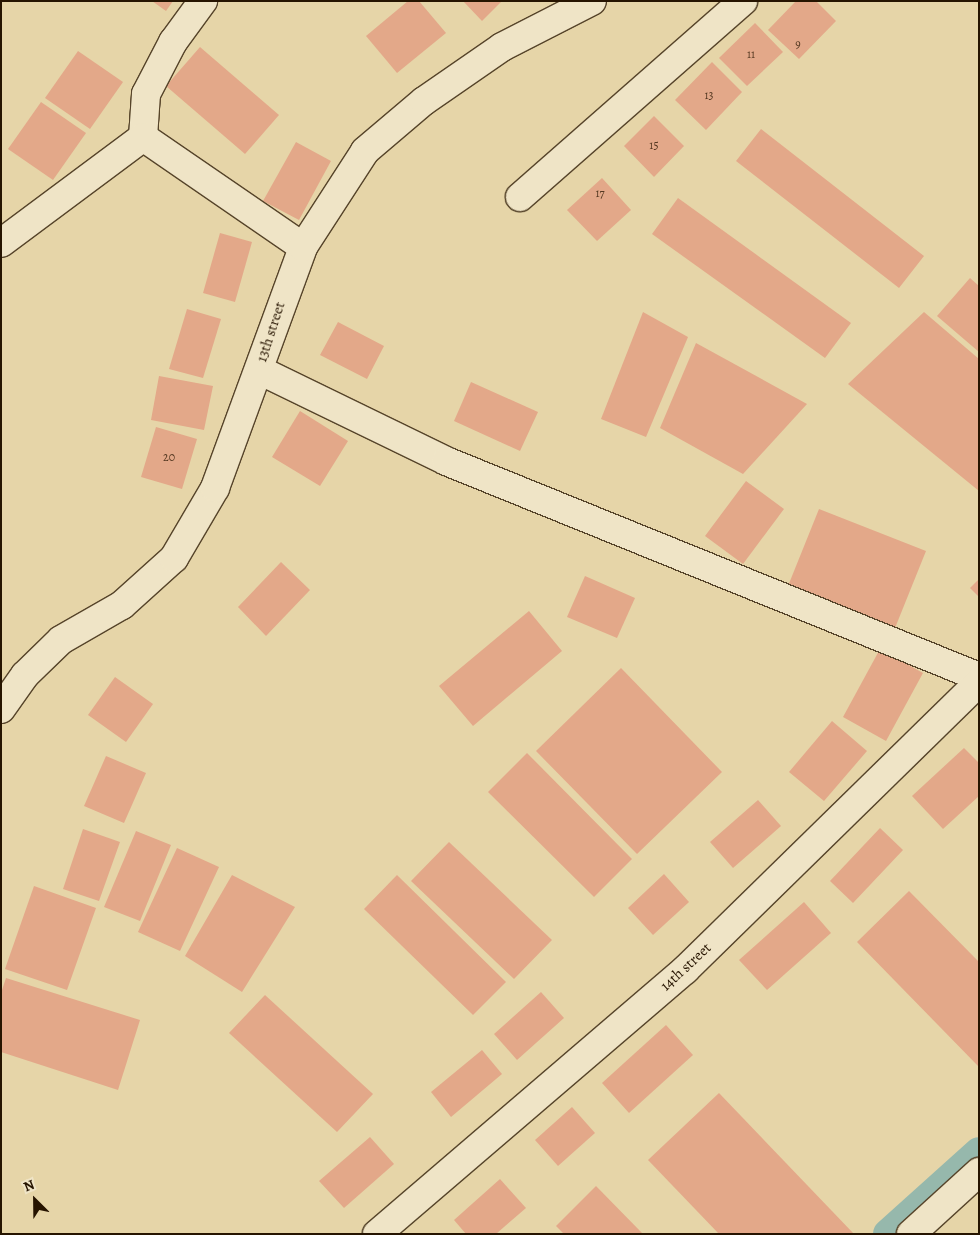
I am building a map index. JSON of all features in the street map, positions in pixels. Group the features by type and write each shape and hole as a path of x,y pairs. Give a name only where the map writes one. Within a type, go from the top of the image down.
{"street":[{"path":"1,243 143,137 146,94 173,42 203,1"},
{"name":"13th street","path":"1,709 25,675 61,640 122,605 174,558 215,488 259,370 278,307 303,247 365,151 424,101 502,47 592,1"},
{"path":"520,197 743,1"},
{"path":"143,137 303,247"},
{"path":"259,370 446,461 979,677"},
{"name":"14th street","path":"377,1234 685,970 979,682"},
{"path":"910,1234 979,1172"}],"building":[{"path":"152,1 173,1 166,11"},
{"path":"408,1 419,1 446,33 397,73 366,36"},
{"path":"463,1 502,1 482,21"},
{"path":"796,1 816,1 836,21 799,59 768,30"},
{"path":"755,23 783,52 747,86 719,58"},
{"path":"200,47 279,115 245,154 166,86"},
{"path":"78,51 123,82 90,129 45,98"},
{"path":"712,62 742,92 706,130 675,100"},
{"path":"41,102 86,133 53,180 8,149"},
{"path":"654,116 684,146 654,177 624,146"},
{"path":"761,129 924,256 899,288 736,161"},
{"path":"296,142 331,161 299,220 263,201"},
{"path":"602,178 631,210 597,241 567,210"},
{"path":"678,198 851,323 825,358 652,234"},
{"path":"220,233 252,242 235,302 203,293"},
{"path":"970,278 979,286 979,352 937,316"},
{"path":"187,309 221,319 203,378 169,369"},
{"path":"643,312 688,337 646,437 601,419"},
{"path":"924,312 979,359 979,491 848,384"},
{"path":"338,322 384,346 367,379 320,355"},
{"path":"696,343 807,404 743,474 660,428"},
{"path":"159,376 213,386 204,430 151,420"},
{"path":"471,382 538,412 520,451 454,421"},
{"path":"300,411 348,441 320,486 272,457"},
{"path":"156,427 197,439 182,489 141,477"},
{"path":"746,481 784,509 743,564 705,536"},
{"path":"819,509 926,551 895,628 788,586"},
{"path":"281,562 310,590 266,636 238,607"},
{"path":"585,576 635,598 617,638 567,617"},
{"path":"979,579 979,597 970,588"},
{"path":"529,611 562,651 473,726 439,686"},
{"path":"880,649 923,673 886,741 843,717"},
{"path":"621,668 722,772 637,854 536,751"},
{"path":"115,677 153,704 126,742 88,715"},
{"path":"832,721 867,751 824,801 789,772"},
{"path":"964,748 979,763 979,796 943,829 912,796"},
{"path":"527,753 632,859 594,897 488,792"},
{"path":"106,756 146,773 124,823 84,806"},
{"path":"758,800 781,826 733,868 710,842"},
{"path":"880,828 903,850 853,903 830,881"},
{"path":"83,829 120,842 99,901 63,889"},
{"path":"136,831 171,845 140,921 104,907"},
{"path":"449,842 552,940 514,979 411,881"},
{"path":"177,848 219,867 180,951 138,932"},
{"path":"664,874 689,902 653,935 628,908"},
{"path":"232,875 295,907 242,992 185,956"},
{"path":"397,875 506,982 473,1015 364,909"},
{"path":"34,886 96,908 67,990 5,969"},
{"path":"909,891 979,962 979,1067 857,942"},
{"path":"804,902 831,933 767,990 739,960"},
{"path":"6,978 140,1020 118,1090 1,1052 1,993"},
{"path":"541,992 564,1018 517,1060 494,1034"},
{"path":"265,995 373,1094 337,1132 229,1033"},
{"path":"666,1025 693,1055 629,1113 602,1083"},
{"path":"482,1050 502,1074 451,1117 431,1092"},
{"path":"719,1093 854,1234 719,1234 648,1160"},
{"path":"572,1107 595,1133 558,1166 535,1140"},
{"path":"370,1137 394,1164 344,1208 319,1181"},
{"path":"500,1179 526,1208 496,1234 466,1234 454,1220"},
{"path":"596,1186 643,1234 564,1234 556,1226"}],"waterway":[{"path":"888,1234 979,1152"}]}
